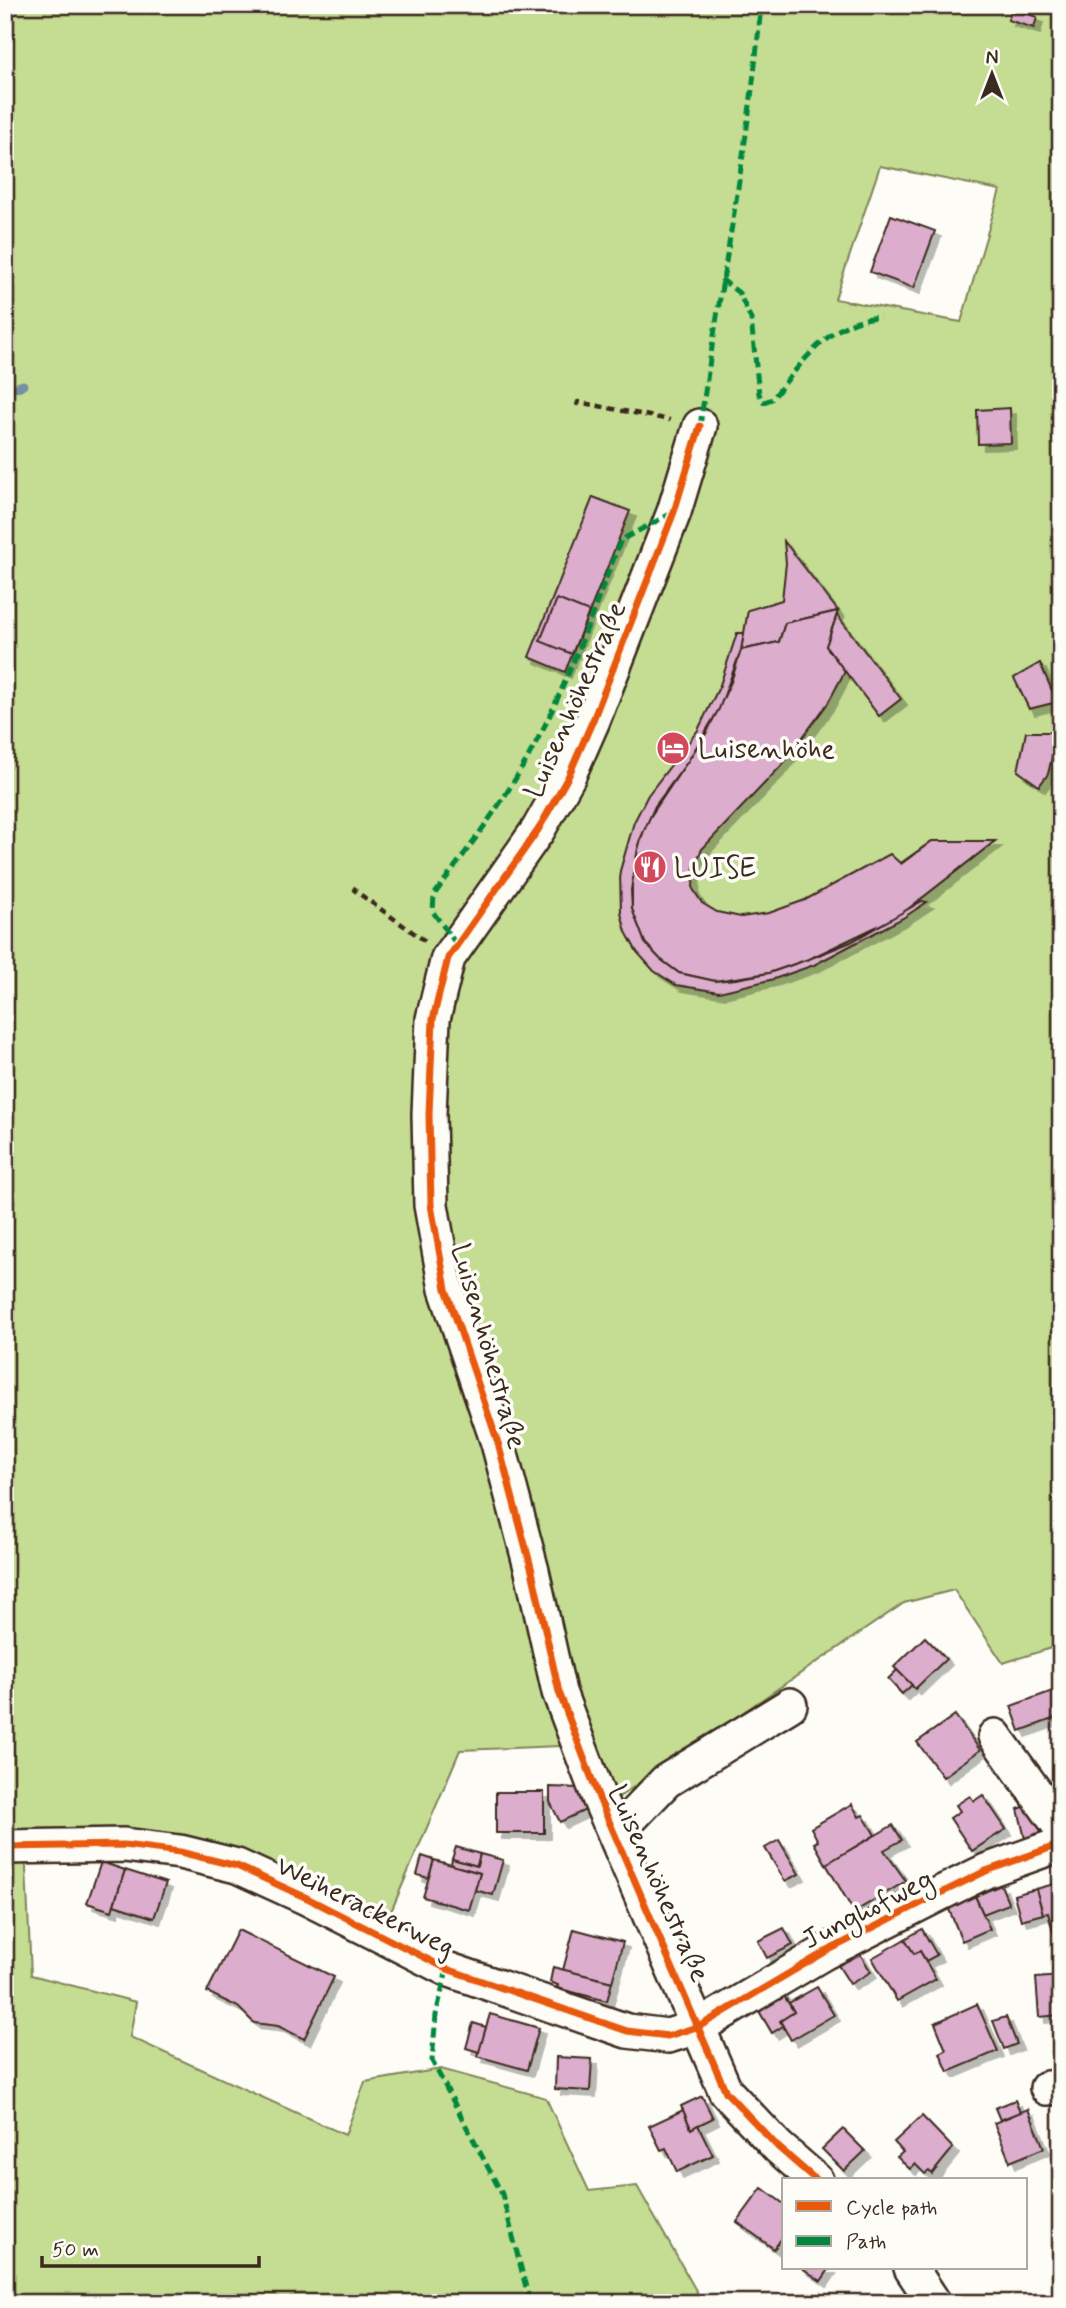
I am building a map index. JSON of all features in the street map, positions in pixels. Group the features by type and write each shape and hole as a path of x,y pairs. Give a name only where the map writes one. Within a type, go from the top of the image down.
{"street":[{"name":"Luisenhöhestraße","path":"700,426 674,512 568,777 538,830 448,958 433,1019 429,1114 431,1205 446,1289 498,1443 532,1571 559,1692 615,1834 726,2091 778,2147 814,2178"},
{"path":"615,1834 666,1782 790,1706"},
{"path":"995,1736 1061,1828"},
{"name":"Junghofweg","path":"700,2026 736,2002 848,1940 986,1871 1061,1844"},
{"name":"Weiherackerweg","path":"5,1847 124,1845 180,1852 237,1866 447,1969 508,1992 627,2031 668,2036 700,2026"},
{"path":"912,2270 934,2303"}],"path":[{"path":"577,405 578,402 700,426"},
{"path":"356,887 354,890 448,958"}],"green space":[{"path":"5,5 1061,5 1061,1645 1003,1663 954,1590 904,1603 616,1799 584,1745 460,1750 390,1914 307,1898 237,1866 25,1846 31,1975 136,2002 130,2037 345,2135 365,2082 441,2069 546,2098 589,2191 637,2186 703,2303 5,2303","holes":["880,166 1000,190 961,322 835,299"]}],"building":[{"path":"1012,9 1037,17 1034,28 1008,20"},
{"path":"891,215 935,231 914,288 870,272"},
{"path":"1010,408 1011,443 978,444 977,410"},
{"path":"593,497 630,511 565,672 529,657"},
{"path":"784,541 838,611 785,623 779,642 741,650 748,610 782,600 786,563"},
{"path":"557,599 589,612 572,654 540,641"},
{"path":"838,611 807,693 770,758 753,781 693,839 682,858 677,873 676,892 677,906 685,919 695,930 709,934 748,935 775,928 867,887 932,841 995,841 899,916 809,959 769,973 715,981 679,973 645,943 632,909 632,869 646,823 707,732 731,682 741,650 779,642 785,623"},
{"path":"838,611 826,646 845,671 828,703 782,765 702,849 694,867 693,889 702,903 717,912 741,917 769,913 805,900 890,854 901,864 932,841 995,841 899,916 809,959 769,973 715,981 679,973 645,943 632,909 632,869 646,823 707,732 731,682 741,650 779,642 785,623"},
{"path":"837,615 901,699 879,716 826,646"},
{"path":"737,633 744,633 741,650 719,709 688,761 655,806 639,842 631,890 632,909 645,943 679,973 715,981 736,979 769,973 809,959 851,942 922,901 927,902 903,918 814,965 774,979 719,992 676,985 654,971 637,952 626,932 621,913 620,871 634,822 648,795 698,730 720,685"},
{"path":"1040,663 1057,702 1029,709 1014,678"},
{"path":"1026,732 1058,732 1048,774 1039,786 1018,771"},
{"path":"925,1637 946,1659 915,1689 894,1667"},
{"path":"897,1670 912,1685 902,1694 888,1679"},
{"path":"1061,1688 1061,1716 1020,1731 1011,1706"},
{"path":"955,1715 980,1750 943,1777 917,1742"},
{"path":"550,1787 580,1788 590,1808 560,1822 550,1802"},
{"path":"496,1792 544,1792 544,1833 496,1833"},
{"path":"983,1795 1006,1829 972,1851 950,1818 960,1811 956,1805 970,1796 974,1801"},
{"path":"852,1804 859,1817 863,1815 875,1835 826,1864 814,1843 818,1841 811,1828"},
{"path":"1033,1804 1049,1837 1026,1843 1018,1809"},
{"path":"893,1825 902,1840 884,1850 906,1881 854,1912 826,1864"},
{"path":"779,1840 799,1874 785,1881 765,1848"},
{"path":"456,1847 480,1854 477,1866 452,1859"},
{"path":"480,1854 503,1860 493,1895 475,1890 480,1873 451,1865 452,1859 477,1866"},
{"path":"422,1856 434,1860 429,1878 417,1875"},
{"path":"434,1860 480,1873 469,1910 423,1897"},
{"path":"101,1862 125,1870 112,1911 87,1903"},
{"path":"125,1870 166,1883 154,1918 114,1905"},
{"path":"1061,1882 1061,1930 1053,1932 1048,1913 1043,1914 1036,1889"},
{"path":"1001,1885 1009,1904 983,1914 975,1896"},
{"path":"1036,1889 1043,1914 1021,1920 1014,1895"},
{"path":"975,1896 990,1929 962,1941 948,1907"},
{"path":"784,1928 793,1945 767,1958 758,1941"},
{"path":"574,1929 623,1942 612,1982 563,1970"},
{"path":"922,1929 937,1955 926,1961 920,1951 914,1954 905,1939"},
{"path":"238,1930 334,1977 304,2039 278,2026 254,2023 238,2007 207,1992"},
{"path":"905,1939 914,1954 920,1951 936,1979 897,2001 872,1958"},
{"path":"859,1952 871,1972 850,1984 838,1965"},
{"path":"553,1967 612,1982 607,2001 557,1988 558,1985 550,1982"},
{"path":"1061,1976 1061,2015 1039,2017 1036,1978"},
{"path":"817,1987 834,2015 791,2040 780,2021 794,2012 789,2003"},
{"path":"781,1991 794,2012 780,2021 783,2026 772,2033 756,2006"},
{"path":"977,2004 998,2051 948,2072 940,2053 946,2050 935,2023"},
{"path":"490,2014 539,2028 527,2070 477,2056"},
{"path":"1006,2017 1017,2044 1004,2049 993,2021"},
{"path":"473,2023 486,2027 479,2052 466,2048"},
{"path":"556,2057 592,2059 590,2091 555,2089"},
{"path":"702,2096 713,2118 691,2129 681,2106"},
{"path":"1015,2100 1020,2112 1000,2120 995,2108"},
{"path":"1028,2109 1044,2148 1010,2162 994,2123"},
{"path":"683,2110 691,2129 698,2125 713,2155 677,2172 666,2148 661,2150 649,2126"},
{"path":"922,2116 953,2148 932,2174 929,2171 925,2174 915,2164 910,2169 897,2157 903,2152 894,2142"},
{"path":"843,2129 865,2151 844,2171 822,2149"},
{"path":"762,2188 782,2203 782,2238 774,2249 737,2222"},
{"path":"805,2270 829,2270 821,2281"},
{"path":"1061,2294 1061,2303 1029,2303 1028,2300"}],"waterway":[{"path":"5,391 23,385"}],"marked path":[{"path":"700,426 742,163 761,5"},
{"path":"721,279 739,293 751,319 759,394 764,402 772,399 806,358 832,335 846,326 880,317"},
{"path":"457,945 433,912 434,895 499,805 533,748 569,672 621,540 674,512"},
{"path":"447,1969 436,2015 432,2061 502,2194 530,2303"}],"cycle path":[{"path":"700,426 674,512 568,777 538,830 448,958 433,1019 429,1114 431,1205 446,1289 498,1443 532,1571 559,1692 599,1798 726,2092 778,2147 814,2178"},
{"path":"5,1847 124,1845 180,1852 237,1866 447,1969 627,2031 668,2036 700,2026 825,1952 986,1871 1061,1844"}],"place":[{"name":"Luisenhöhe","path":"673,748"},
{"name":"LUISE","path":"650,867"}]}
